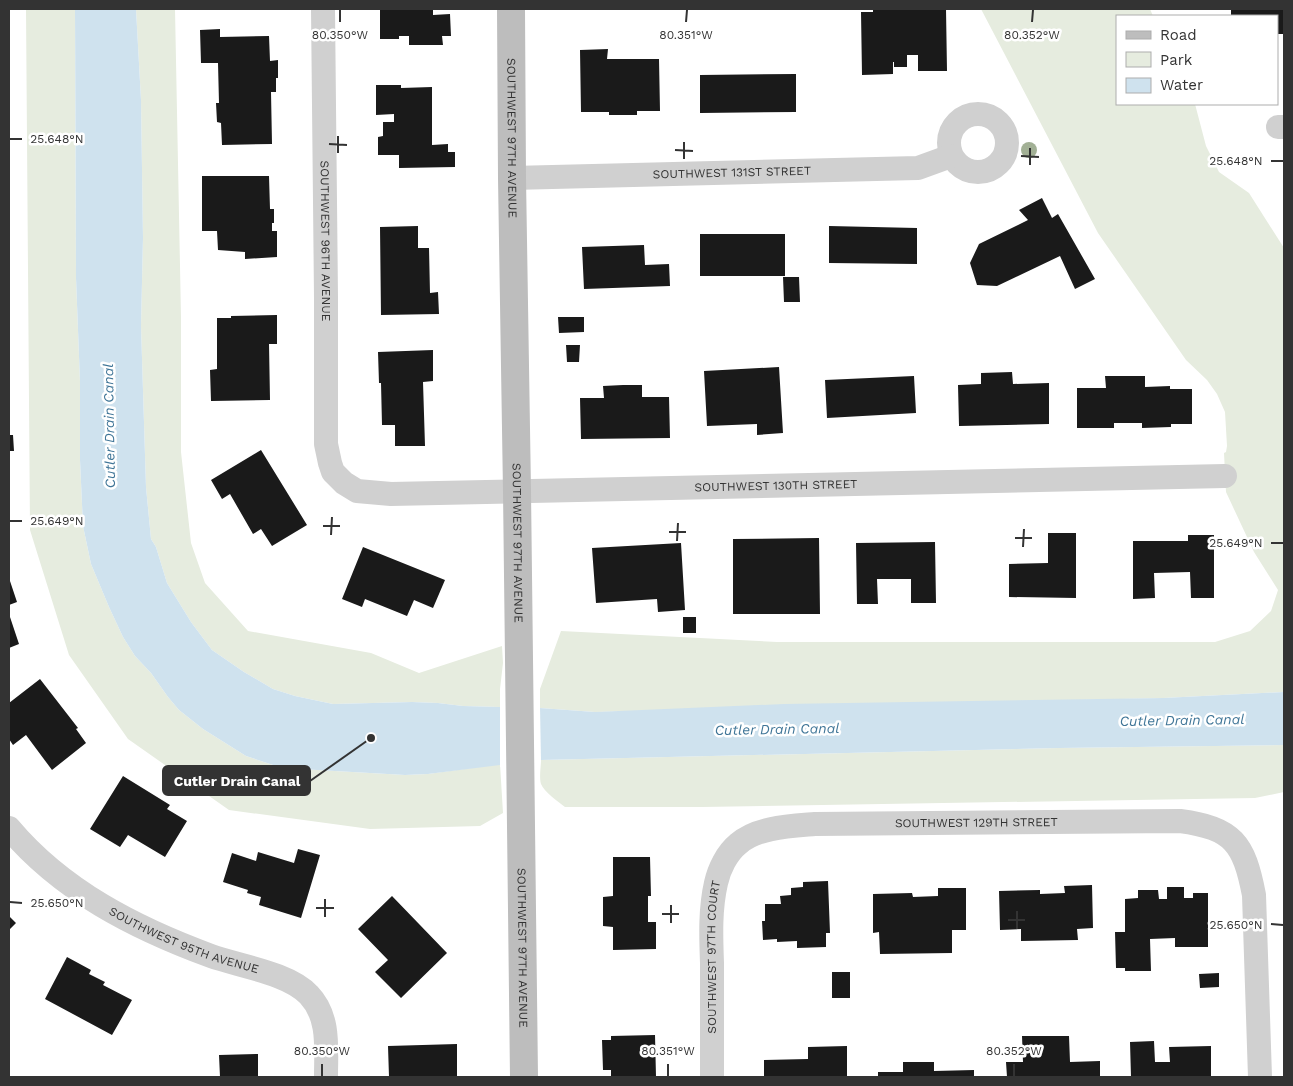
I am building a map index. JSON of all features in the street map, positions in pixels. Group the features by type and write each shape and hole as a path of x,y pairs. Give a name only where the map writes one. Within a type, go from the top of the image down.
{"street":[{"name":"SOUTHWEST 96TH AVENUE","path":"323,9 326,434 327,453 333,472"},
{"name":"SOUTHWEST 97TH AVENUE","path":"511,9 524,1077"},
{"name":"SOUTHWEST 131ST STREET","path":"512,178 918,168 951,156"},
{"name":"SOUTHWEST 130TH STREET","path":"333,472 344,483 357,491 391,494 1225,476"},
{"name":"SOUTHWEST 129TH STREET","path":"739,843 759,832 773,828 837,823 1180,821 1201,824 1216,829 1234,842 1244,856 1254,895 1260,1077"},
{"name":"SOUTHWEST 95TH AVENUE","path":"9,828 25,847 56,875 102,906 180,944 283,978 298,985 308,994 321,1013 326,1038 326,1077"},
{"name":"SOUTHWEST 97TH COURT","path":"712,1077 711,924 714,894 720,868 739,843"}],"green space":[{"path":"26,9 75,9 76,278 83,526 91,564 123,637 135,656 151,673 179,710 203,729 246,756 282,768 405,775 428,774 500,764 503,813 480,826 370,829 229,810 128,739 69,655 30,530"},
{"path":"136,9 175,9 181,317 181,452 191,543 205,583 248,631 371,653 419,673 502,646 503,663 500,707 412,702 333,704 273,689 212,650 191,622 167,583 156,547 151,539 146,487 141,326 143,238 141,100"},
{"path":"981,9 1150,9 1153,15 1116,15 1116,105 1195,105 1206,146 1219,172 1249,193 1284,248 1284,692 1163,698 595,712 540,708 540,689 561,631 777,642 1215,642 1250,631 1271,611 1278,590 1254,552 1226,492 1224,453 1227,446 1225,412 1217,394 1207,380 1186,360 1098,233"},
{"path":"1284,745 1284,792 1255,798 702,807 565,807 545,790 540,778 541,760 1059,748"}],"water":[{"path":"75,9 136,9 141,100 143,238 141,326 146,487 151,539 156,547 167,583 191,622 212,650 244,672 273,689 333,704 412,702 595,712 784,704 1163,698 1284,692 1284,745 1059,748 541,760 428,774 405,775 282,768 246,756 203,729 179,710 168,697 151,673 135,656 123,637 91,564 83,526 80,460 80,382 76,278"}],"pier":[{"path":"500,705 540,706 541,762 500,767"}],"building":[{"path":"380,9 433,9 433,15 450,14 451,36 442,36 443,45 409,45 409,36 399,36 399,39 380,39"},
{"path":"873,9 946,9 947,71 918,71 918,55 907,55 907,67 894,67 893,62 893,74 862,75 861,12 873,12"},
{"path":"1231,9 1284,9 1284,34 1278,34 1278,15 1231,15"},
{"path":"220,29 220,37 269,36 270,61 278,60 276,92 271,92 272,144 222,145 221,123 217,122 216,103 219,103 218,63 201,63 200,30"},
{"path":"608,49 607,59 659,59 660,111 637,111 637,115 581,112 580,50"},
{"path":"796,74 796,112 700,113 700,75"},
{"path":"376,85 401,85 401,88 432,87 432,145 448,144 448,152 455,152 455,167 399,168 399,155 378,155 378,137 383,136 383,122 394,122 394,114 376,115"},
{"path":"202,176 269,176 270,209 274,209 272,231 277,231 277,257 245,259 245,252 218,250 217,231 202,231"},
{"path":"1042,198 1052,218 1058,214 1095,279 1075,289 1060,256 997,286 977,285 970,263 979,244 1028,220 1019,210"},
{"path":"418,226 418,248 429,248 430,293 438,292 439,314 381,315 380,227"},
{"path":"829,226 917,228 917,264 829,263"},
{"path":"700,234 785,234 785,276 700,276"},
{"path":"644,245 645,265 669,264 670,286 584,289 582,247"},
{"path":"783,277 799,277 800,302 784,302"},
{"path":"277,315 277,344 269,344 270,400 211,401 210,370 217,369 217,318"},
{"path":"558,317 584,317 584,332 559,333"},
{"path":"566,345 580,345 579,362 567,362"},
{"path":"433,350 433,381 423,382 425,446 395,446 395,425 382,425 378,352"},
{"path":"779,367 783,433 757,435 757,424 707,426 704,371"},
{"path":"1012,372 1013,384 1049,383 1049,424 959,426 958,385 981,384 981,373"},
{"path":"914,376 916,413 827,418 825,380"},
{"path":"1105,376 1145,376 1145,387 1170,386 1170,389 1192,389 1192,424 1171,424 1171,427 1142,428 1142,423 1114,423 1114,428 1077,428 1077,388 1106,388"},
{"path":"642,385 642,397 669,397 670,438 581,439 580,398 604,398 603,386"},
{"path":"9,435 13,435 14,451 9,451"},
{"path":"261,450 307,525 272,546 261,529 253,534 230,494 222,499 211,480"},
{"path":"1048,533 1076,533 1076,598 1009,597 1009,564 1048,563"},
{"path":"1188,535 1214,535 1214,598 1191,598 1190,572 1154,573 1155,598 1133,599 1133,541 1188,541"},
{"path":"819,538 820,614 733,614 733,539"},
{"path":"935,542 936,603 911,603 911,579 877,579 878,604 857,604 856,543"},
{"path":"681,543 685,610 658,612 657,599 596,603 592,548"},
{"path":"363,547 445,580 433,608 414,600 407,616 365,599 362,607 342,599"},
{"path":"9,578 17,602 9,605"},
{"path":"9,614 19,644 9,648"},
{"path":"683,617 696,617 696,633 683,633"},
{"path":"40,679 78,728 76,729 86,743 52,770 26,735 13,745 9,739 9,703"},
{"path":"123,776 170,805 167,809 187,821 165,857 128,835 120,847 90,829"},
{"path":"298,849 320,855 301,918 259,905 261,897 247,893 248,890 223,882 232,853 256,861 258,852 294,863"},
{"path":"613,857 650,857 651,896 648,896 648,922 656,922 656,949 613,950 613,927 603,926 603,897 613,896"},
{"path":"828,881 830,933 826,933 826,947 797,948 797,941 777,942 777,939 763,940 762,921 765,921 765,904 781,904 780,896 791,895 791,888 803,887 803,882"},
{"path":"1092,885 1093,928 1077,929 1078,940 1021,941 1021,929 1000,930 999,891 1040,890 1040,894 1065,893 1064,886"},
{"path":"1167,887 1184,887 1184,898 1193,898 1193,893 1208,893 1208,947 1175,947 1175,938 1150,939 1151,971 1125,971 1125,968 1116,968 1115,932 1125,932 1125,899 1138,898 1138,890 1158,890 1159,899 1167,899"},
{"path":"938,888 966,888 966,930 952,930 952,953 880,954 879,932 873,933 873,894 912,893 913,897 938,896"},
{"path":"392,896 447,953 401,998 375,972 388,960 358,929"},
{"path":"9,916 16,923 9,930"},
{"path":"67,957 91,970 89,974 105,982 103,985 132,1000 112,1035 45,999"},
{"path":"832,972 850,972 850,998 832,998"},
{"path":"1219,973 1219,987 1200,988 1199,974"},
{"path":"655,1035 656,1077 611,1077 611,1070 603,1070 602,1040 611,1040 611,1036"},
{"path":"1022,1036 1069,1036 1070,1062 1100,1061 1100,1077 1007,1077 1006,1062 1023,1062"},
{"path":"1154,1041 1155,1062 1170,1062 1169,1047 1211,1046 1211,1077 1131,1077 1130,1042"},
{"path":"457,1044 457,1077 389,1077 388,1046"},
{"path":"847,1046 847,1077 764,1077 764,1060 808,1059 808,1047"},
{"path":"258,1054 258,1077 220,1077 219,1055"},
{"path":"903,1062 934,1062 934,1071 974,1070 974,1077 878,1077 878,1072 903,1072"}],"place":[{"name":"Cutler Drain Canal","path":"371,738"}]}
